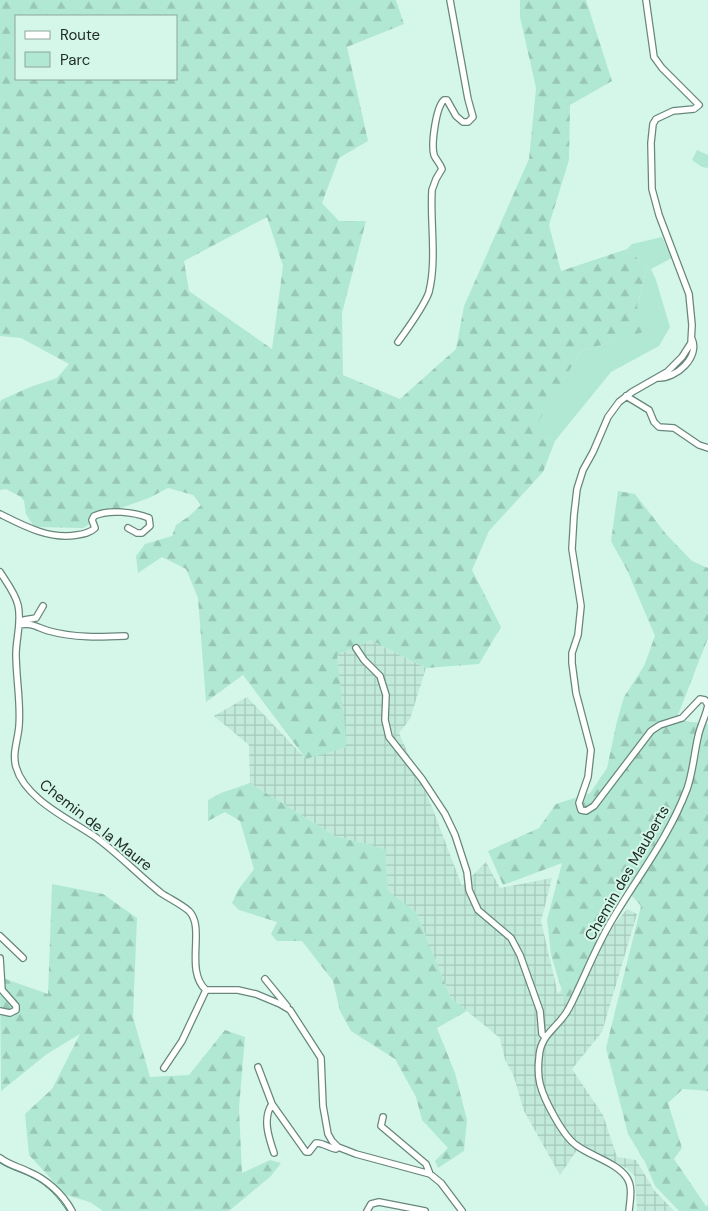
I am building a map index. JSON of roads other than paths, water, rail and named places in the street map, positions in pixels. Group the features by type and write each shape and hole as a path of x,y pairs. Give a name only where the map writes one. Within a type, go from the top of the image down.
{"street":[{"path":"398,342 411,325 428,294 432,276 432,190 442,169 434,153 435,129 440,104 447,100 456,116 463,122 468,122 473,117 450,0"},
{"name":"Chemin des Mauberts","path":"545,1037 568,1010 612,920 645,870 674,818 688,786 698,736 708,705 705,700 700,699 682,718 660,725 651,731 594,806 586,811 581,810 579,803 588,777 591,750 576,693 572,663 572,653 578,635 581,601 572,549 575,500 579,480 593,452 602,426 619,402 658,378 682,357 692,338 689,294 654,197 651,179 651,143 653,124 656,119 673,111 694,109 699,105 662,68 654,57 646,0"},
{"path":"626,396 649,410 654,422 659,427 674,428 699,445 708,448"},
{"path":"0,514 31,529 69,537 92,532 95,528 92,520 94,516 102,512 142,515 150,521 150,526 142,533 137,533 128,528"},
{"name":"Chemin de la Maure","path":"0,572 16,598 19,607 16,652 19,726 15,754 16,767 21,778 39,799 95,837 161,893 192,914 195,925 196,973 200,985 206,990"},
{"path":"19,623 36,618 42,606"},
{"path":"19,623 32,624 48,631 67,635 90,637 125,636"},
{"path":"356,648 364,660 380,676 386,696 385,720 389,737 422,779 445,814 455,835 467,872 469,890 478,910 504,930 511,938 520,955 540,1011 542,1034 545,1037 539,1050 538,1063 539,1078 544,1094 560,1126 570,1140 577,1146 619,1169 626,1176 630,1189 629,1211"},
{"path":"0,936 23,958"},
{"path":"0,958 2,990 16,1006 14,1012 0,1011"},
{"path":"265,979 293,1013 322,1058 323,1106 326,1126 332,1141 338,1147 356,1154 430,1174 441,1183 462,1211"},
{"path":"164,1068 182,1041 206,990 238,990 256,994 288,1008"},
{"path":"258,1067 272,1104 306,1152 309,1152 316,1142 332,1149 338,1147"},
{"path":"272,1104 269,1108 266,1130 274,1154"},
{"path":"383,1117 381,1126 426,1164 430,1174"},
{"path":"0,1158 9,1164 38,1176 62,1197 72,1211"},
{"path":"367,1211 368,1207 375,1202 425,1211"},
{"path":"387,1204 391,1211"}],"waterway":[{"path":"0,1163 43,1184 67,1211"}]}
